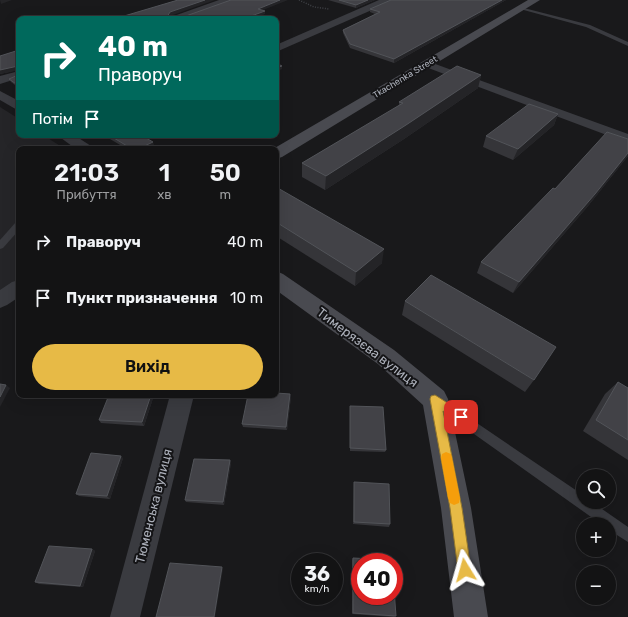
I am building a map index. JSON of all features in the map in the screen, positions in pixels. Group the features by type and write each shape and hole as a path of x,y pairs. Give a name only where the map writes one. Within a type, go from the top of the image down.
{"street":[{"path":"183,16 228,0"},
{"path":"279,48 387,0"},
{"name":"Tkachenka Street","path":"279,152 535,0"},
{"path":"427,64 628,139"},
{"path":"0,80 16,75"},
{"path":"0,94 16,104"},
{"name":"Тимерязєва вулиця","path":"279,281 386,357 435,399"},
{"path":"0,300 16,289"},
{"name":"Тюменська вулиця","path":"125,617 181,398"},
{"path":"435,399 456,508 471,617"}],"lane":[{"path":"522,8 588,26 628,44"},
{"path":"0,246 16,227"},
{"path":"435,399 628,534"}],"path":[{"path":"299,0 314,7 356,13"}],"shaded area":[{"path":"0,107 16,117 16,138 48,138 60,146 16,146 16,284 0,294"}],"building":[{"path":"178,0 205,0 170,12 168,16 124,16"},
{"path":"231,0 280,0 258,9 265,11 251,16 186,16"},
{"path":"339,0 368,0 356,5"},
{"path":"391,0 502,0 394,59 350,44 343,30 380,12 370,9"},
{"path":"16,51 16,66 0,70 0,56"},
{"path":"457,66 481,75 326,176 302,163 403,103 399,102"},
{"path":"16,76 16,84 9,79"},
{"path":"529,104 558,114 518,149 486,136"},
{"path":"607,132 628,139 628,153 595,194 519,282 481,262 553,188 555,189"},
{"path":"114,138 146,138 153,142 144,146 127,146"},
{"path":"279,189 384,249 356,272 279,224"},
{"path":"431,275 556,347 534,380 405,301"},
{"path":"618,382 628,388 628,440 596,420"},
{"path":"0,384 6,385 0,397"},
{"path":"279,393 290,394 286,427 242,424 247,398 279,398"},
{"path":"108,398 150,398 142,422 99,420"},
{"path":"350,406 383,407 386,450 350,448"},
{"path":"91,453 121,456 107,496 76,494"},
{"path":"194,459 230,460 223,502 185,500"},
{"path":"354,482 389,484 390,524 354,522"},
{"path":"49,546 92,549 80,586 35,582"},
{"path":"170,563 222,567 214,617 156,617"},
{"path":"353,605 395,605 396,616 353,613"}],"slow traffic":[{"path":"446,458 454,498"}],"route":[{"path":"461,417 435,399 456,508 465,570"}]}
